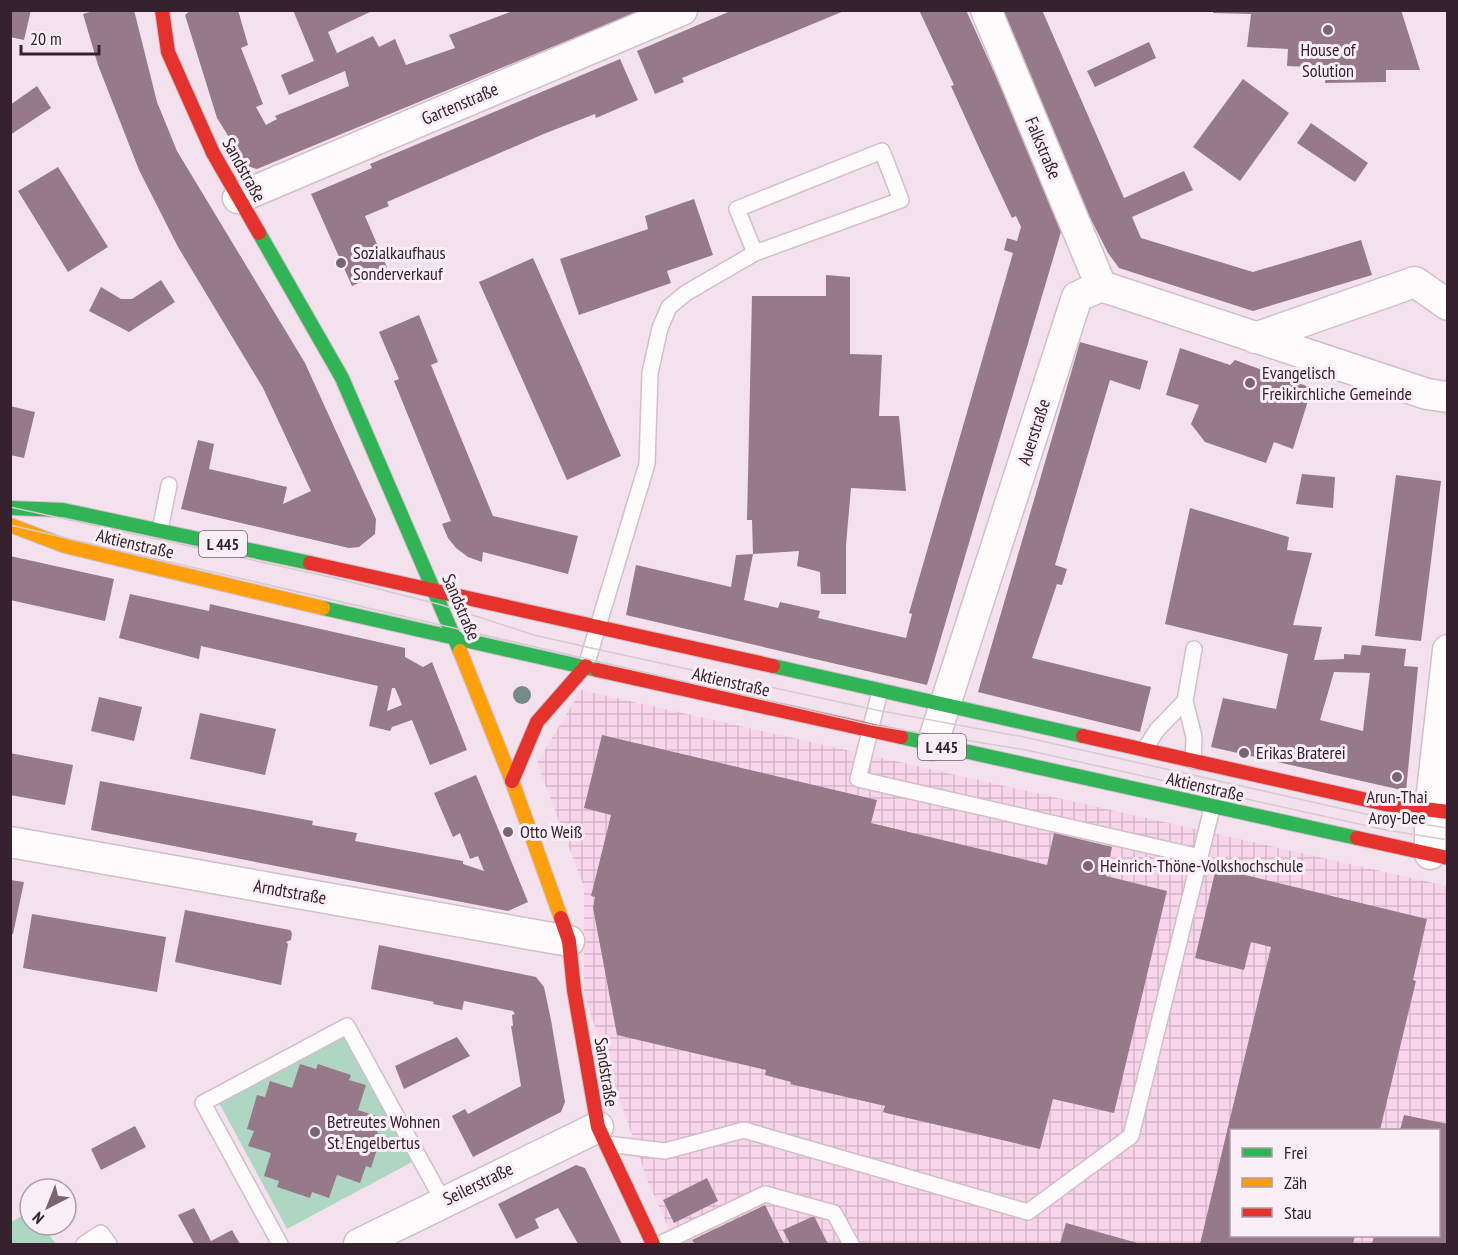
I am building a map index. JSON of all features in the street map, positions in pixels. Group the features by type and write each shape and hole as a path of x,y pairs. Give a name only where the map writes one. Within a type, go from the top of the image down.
{"main road":[{"name":"Sandstraße","path":"162,10 168,52 213,153 342,378 435,589 512,781 569,941 574,990 601,1136 653,1245"},
{"name":"Aktienstraße","path":"10,508 63,510 160,530 435,589 1385,804 1439,811"},
{"name":"Aktienstraße","path":"10,525 65,546 455,639 586,666 1212,808 1439,856"},
{"path":"512,781 537,722 586,666"}],"street":[{"name":"Gartenstraße","path":"238,198 682,10"},
{"name":"Falkstraße","path":"986,10 1101,286"},
{"path":"1255,338 1415,282 1448,305"},
{"path":"1101,286 1427,394 1448,397"},
{"name":"Auerstraße","path":"932,745 1077,297 1101,286"},
{"path":"1439,856 1439,811 1448,650"},
{"name":"Arndtstraße","path":"10,842 569,941"},
{"name":"Seilerstraße","path":"359,1245 443,1201 601,1136"}],"lane":[{"path":"586,666 647,464 650,373 660,328 669,307 686,293 755,253 901,200 882,151 737,209 755,253"},
{"path":"160,530 169,485"},
{"path":"1193,760 1194,737 1185,701 1194,649"},
{"path":"880,691 858,779 1200,857"},
{"path":"1145,749 1156,730 1185,701"},
{"path":"601,1136 664,1151 744,1130 1028,1212 1131,1136 1212,808"},
{"path":"280,1245 203,1103 347,1026 443,1201"},
{"path":"660,1245 765,1194 834,1214 851,1245"},
{"path":"84,1245 101,1233 109,1245"}],"shaded area":[{"path":"581,690 1447,886 1447,1244 676,1244 648,1182 584,994 584,887 537,763"}],"green space":[{"path":"346,1035 412,1162 287,1229 218,1101"},
{"path":"18,1218 18,1237 50,1237 56,1244 11,1244 11,1222"}],"building":[{"path":"10,10 31,10 24,40 10,37"},
{"path":"97,10 134,10 157,102 177,151 305,363 376,519 375,534 359,547 349,548 181,509 198,440 214,444 209,469 287,487 283,504 311,491 263,388 178,247 139,170 98,65 83,14"},
{"path":"191,10 238,10 248,45 241,48 263,104 256,107 266,125 277,119 275,116 349,86 345,71 289,95 281,75 314,61 293,10 374,10 328,32 337,53 373,36 379,47 395,39 406,65 455,48 449,35 515,10 639,11 257,169 247,166 217,118 185,15"},
{"path":"733,10 844,11 682,78 684,82 655,94 637,51"},
{"path":"919,10 966,10 1063,225 927,685 626,615 636,565 731,587 736,555 753,554 744,600 778,608 780,602 820,611 818,618 906,638 912,614 909,613 1013,253 1004,250 1007,238 1017,241 1021,227 1016,216 1012,218 980,150 951,86 954,85"},
{"path":"997,10 1042,10 1124,198 1184,171 1193,190 1132,217 1141,238 1253,272 1361,240 1372,275 1253,311 1119,268 1108,253 1070,178"},
{"name":"House of Solution","path":"1214,10 1401,10 1420,70 1386,70 1386,82 1325,83 1327,68 1287,66 1288,49 1247,47 1251,14 1213,13"},
{"path":"1149,42 1156,58 1095,87 1087,71"},
{"path":"620,59 638,100 596,118 595,114 546,133 387,202 389,206 365,216 388,270 352,286 311,194 372,168 370,164"},
{"path":"1243,79 1289,113 1240,181 1193,147"},
{"path":"37,86 51,108 10,135 10,105"},
{"path":"1311,123 1368,163 1355,182 1297,143"},
{"path":"58,167 108,247 68,272 18,191"},
{"path":"694,199 713,255 667,271 671,283 579,315 560,259 648,229 645,216"},
{"path":"533,258 621,456 567,480 479,282"},
{"path":"826,275 850,277 850,354 882,355 879,416 899,416 906,491 851,488 846,545 846,594 821,594 820,572 797,566 799,551 753,554 752,520 747,520 752,296 826,296"},
{"path":"161,280 175,302 129,332 89,311 101,287 121,299 132,299"},
{"path":"419,315 438,362 431,365 493,516 578,536 568,574 483,552 482,562 468,557 448,538 442,524 451,521 394,381 399,379 379,332"},
{"path":"1080,342 1148,361 1140,390 1110,380 1055,565 1067,569 1062,585 1057,584 1032,658 1151,687 1140,732 978,692"},
{"path":"1180,348 1230,365 1235,360 1312,388 1293,449 1274,442 1266,463 1205,442 1191,424 1199,405 1166,395"},
{"path":"10,406 35,412 24,458 10,455"},
{"path":"1302,474 1335,477 1333,508 1296,504"},
{"path":"1396,475 1441,481 1421,641 1375,636"},
{"path":"1190,508 1289,537 1287,550 1312,553 1293,625 1322,627 1314,660 1344,659 1344,654 1360,655 1362,645 1406,649 1404,666 1418,667 1406,791 1211,747 1223,698 1276,709 1288,654 1165,624","holes":["1334,672 1370,673 1363,731 1320,720"]},
{"path":"10,556 114,579 105,621 10,600"},
{"path":"130,594 209,611 210,604 405,648 405,657 423,667 432,662 467,750 430,765 412,720 392,727 390,731 369,726 378,686 201,646 199,659 119,638","holes":["392,688 395,688 402,705 387,711"]},
{"path":"99,697 142,707 134,741 91,731"},
{"path":"200,713 276,729 265,775 190,759"},
{"path":"602,735 877,800 871,823 1047,865 1054,833 1112,847 1106,876 1167,891 1114,1113 1053,1099 1040,1149 886,1113 883,1112 885,1106 790,1084 791,1082 765,1075 766,1070 617,1035 593,908 595,897 591,896 611,815 584,808"},
{"path":"10,753 73,765 65,805 10,795"},
{"path":"476,775 528,902 508,911 91,830 100,781 313,821 312,825 357,833 355,841 463,861 463,864 484,871 478,856 470,859 460,833 453,837 434,793"},
{"path":"1216,868 1427,919 1413,980 1416,981 1380,1129 1230,1129 1230,1237 1355,1237 1353,1244 1200,1244 1271,947 1251,942 1244,970 1195,958"},
{"path":"10,880 24,882 13,934 10,933"},
{"path":"185,910 290,930 291,940 286,942 288,944 281,985 175,962"},
{"path":"32,914 166,937 157,992 23,968"},
{"path":"379,945 536,977 544,987 551,1020 565,1102 561,1112 473,1157 452,1116 465,1109 468,1114 521,1086 511,1026 513,1026 512,1015 515,1014 513,1011 464,1001 462,1010 371,989"},
{"path":"457,1037 470,1056 404,1089 395,1066"},
{"name":"Betreutes Wohnen St. Engelbertus","path":"300,1064 316,1069 318,1064 351,1075 349,1080 366,1085 358,1110 382,1118 377,1133 382,1134 371,1168 366,1166 360,1183 337,1175 329,1198 312,1192 310,1198 277,1187 279,1181 264,1176 271,1153 248,1146 254,1131 247,1129 257,1095 265,1097 270,1081 292,1088"},
{"path":"1404,1115 1448,1124 1448,1244 1372,1244 1374,1237 1440,1237 1440,1129 1400,1129"},
{"path":"135,1126 146,1147 101,1170 91,1149"},
{"path":"576,1165 585,1168 622,1244 578,1244 558,1208 535,1219 539,1228 516,1239 498,1204"},
{"path":"707,1178 718,1201 674,1223 663,1200"},
{"path":"765,1205 784,1244 695,1244 692,1240"},
{"path":"194,1208 211,1241 232,1230 240,1244 194,1244 178,1215"},
{"path":"814,1216 828,1244 790,1244 783,1230"},
{"path":"1066,1223 1141,1244 1060,1244"}],"tram line":[{"path":"10,507 339,579 442,605 534,635 591,648 876,710 1024,737 1388,819 1448,828"},
{"path":"10,525 872,725 1026,750 1386,830 1448,840"}],"traffic: fast":[{"path":"259,233 342,378 460,651"},
{"path":"10,508 63,510 310,563"},
{"path":"323,608 597,670"},
{"path":"773,666 1083,736"},
{"path":"901,737 1357,838"}],"traffic: slow":[{"path":"10,525 65,546 323,608"},
{"path":"460,651 512,781 561,918"}],"traffic: jam":[{"path":"162,10 168,52 213,153 259,233"},
{"path":"310,563 773,666"},
{"path":"512,781 537,722 586,666"},
{"path":"597,670 901,737"},
{"path":"1083,736 1385,804 1448,812"},
{"path":"1357,838 1448,858"},
{"path":"561,918 569,941 574,990 598,1127 653,1244"}],"place":[{"name":"House of Solution","path":"1328,30"},
{"name":"Sozialkaufhaus Sonderverkauf","path":"341,263"},
{"name":"Evangelisch Freikirchliche Gemeinde","path":"1250,383"},
{"name":"Erikas Braterei","path":"1244,753"},
{"name":"Arun-Thai Aroy-Dee","path":"1397,777"},
{"name":"Otto Weiß","path":"508,832"},
{"name":"Heinrich-Thöne-Volkshochschule","path":"1088,866"},
{"name":"Betreutes Wohnen St. Engelbertus","path":"315,1132"}]}
